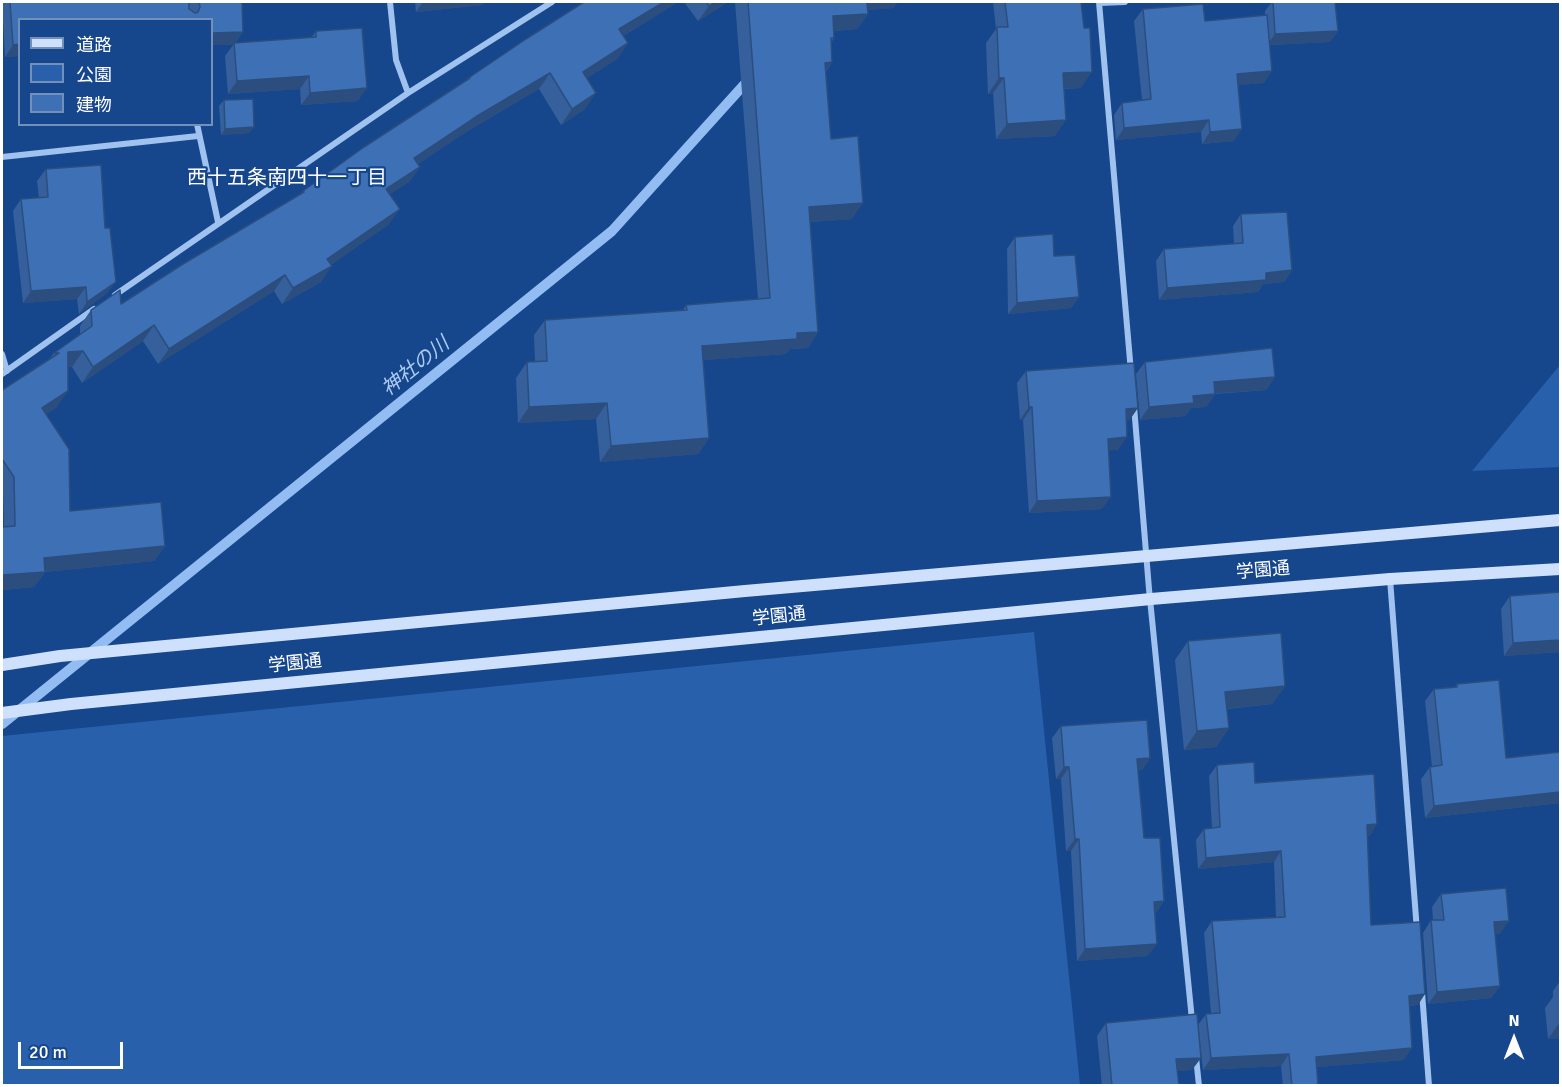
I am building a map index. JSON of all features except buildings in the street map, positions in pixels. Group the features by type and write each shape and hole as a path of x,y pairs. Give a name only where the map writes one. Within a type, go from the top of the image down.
{"street":[{"path":"390,2 396,60 408,93"},
{"path":"113,297 408,93 552,2"},
{"path":"1125,2 1099,2 1131,379"},
{"path":"197,126 219,222"},
{"path":"2,157 198,136"},
{"path":"2,354 4,373 103,303"},
{"path":"1134,402 1193,1026"},
{"name":"学園通","path":"2,665 60,656 1147,555 1560,520"},
{"name":"学園通","path":"2,713 83,703 1151,599 1390,579 1560,569"},
{"path":"1390,579 1418,944"},
{"path":"1421,980 1429,1086"},
{"path":"1195,1050 1199,1086"}],"green space":[{"path":"1560,365 1560,467 1472,471"},
{"path":"1034,632 1080,1085 2,1085 2,736"}],"waterway":[{"name":"神社の川","path":"2,724 612,231 751,77"}],"district":[{"name":"西十五条南四十一丁目","path":"287,179"}]}
